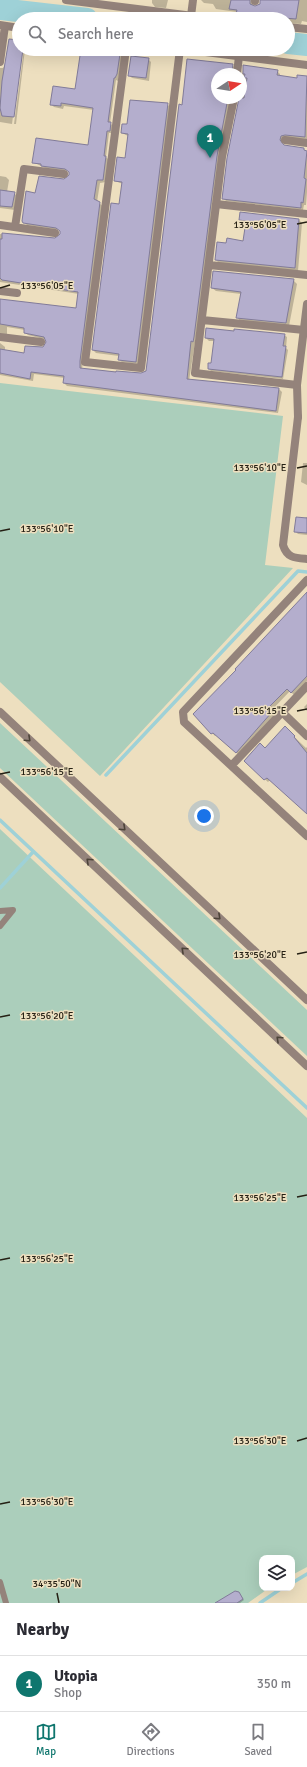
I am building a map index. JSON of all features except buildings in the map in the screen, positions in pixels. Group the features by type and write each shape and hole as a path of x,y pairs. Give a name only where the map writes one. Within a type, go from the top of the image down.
{"street":[{"path":"66,0 103,2 160,12"},
{"path":"136,9 137,0"},
{"path":"192,12 193,0"},
{"path":"0,62 3,26"},
{"path":"295,28 307,30"},
{"path":"125,56 85,362 140,368 180,56"},
{"path":"238,68 239,56 307,65"},
{"path":"233,104 222,157 195,373 297,385"},
{"path":"285,140 307,143"},
{"path":"15,227 24,168 64,174"},
{"path":"216,204 307,214"},
{"path":"0,225 55,233"},
{"path":"209,265 307,275"},
{"path":"0,291 17,293"},
{"path":"307,304 304,330 303,363 297,385 298,417 283,545 288,555 307,559"},
{"path":"202,320 304,330"},
{"path":"0,337 41,342"},
{"path":"307,580 183,712 184,722 307,836"},
{"path":"232,766 307,686"},
{"path":"0,712 307,1000"},
{"path":"282,712 307,736"},
{"path":"0,777 307,1066"}],"lane":[{"path":"0,911 13,910 0,926"},
{"path":"0,1582 6,1603"}],"green space":[{"path":"0,383 283,416 265,565 293,568 100,776 0,682"},
{"path":"0,723 307,1010 307,1056 0,768"},
{"path":"0,829 307,1118 307,1567 295,1573 295,1555 259,1555 259,1591 265,1591 248,1603 0,1603"}],"waterway":[{"path":"0,9 26,12"},
{"path":"295,44 307,45"},
{"path":"106,775 298,571 307,572"},
{"path":"0,820 307,1108"},
{"path":"0,888 33,852"},
{"path":"295,1581 307,1574"},
{"path":"260,1603 278,1591"}],"place":[{"name":"Utopia","path":"210,158"}]}
